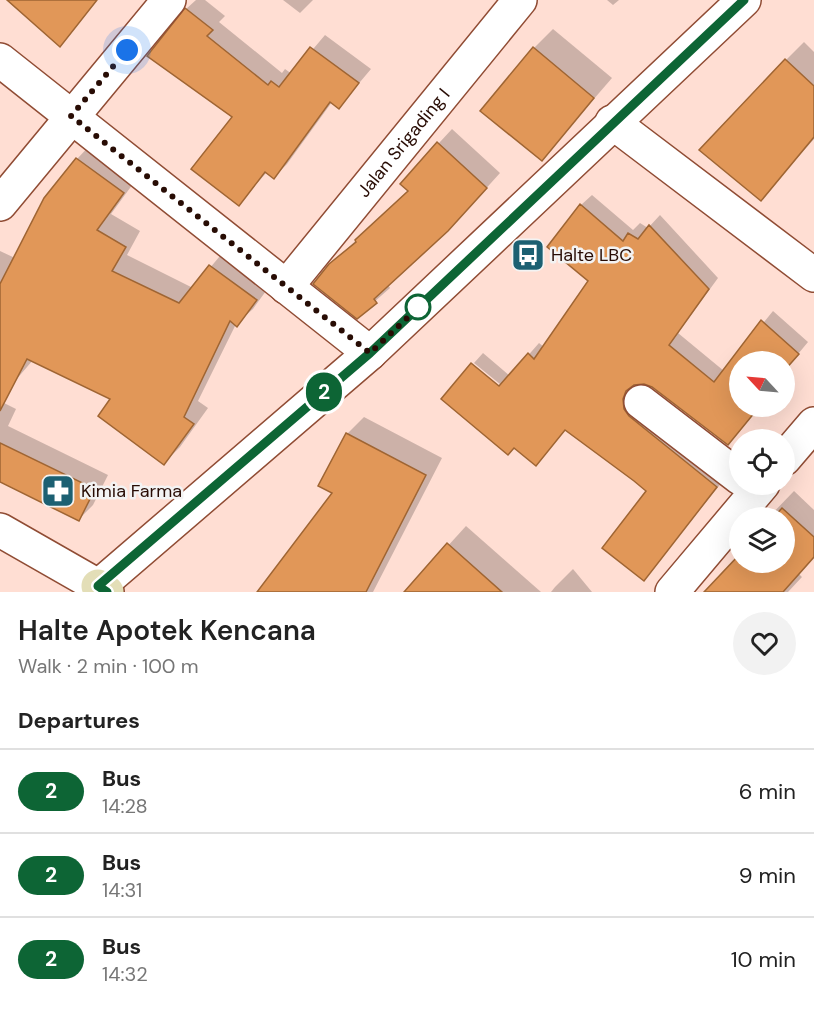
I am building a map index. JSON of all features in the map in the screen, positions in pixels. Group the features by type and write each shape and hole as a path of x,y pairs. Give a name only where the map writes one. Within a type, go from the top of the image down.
{"street":[{"path":"0,204 169,0"},
{"name":"Jalan Srigading I","path":"286,287 520,0"},
{"path":"0,530 99,590 370,353 612,122 744,0"},
{"path":"0,60 370,353"},
{"path":"612,122 814,275"},
{"path":"641,402 729,468"},
{"path":"795,446 814,424"},
{"path":"672,592 745,495"}],"building":[{"path":"7,0 97,0 60,47"},
{"path":"185,8 213,30 207,36 268,85 271,81 279,87 310,47 359,83 339,109 330,102 274,179 265,172 239,206 191,169 232,117 147,56"},
{"path":"533,47 594,98 542,161 480,111"},
{"path":"785,59 814,86 814,137 761,201 699,150"},
{"path":"437,142 487,188 448,231 374,299 377,303 357,319 313,284 329,264 356,242 355,240 408,191 400,184"},
{"path":"76,158 124,193 97,230 126,247 112,271 179,303 209,265 257,300 237,327 230,321 184,417 194,424 164,465 98,416 110,399 27,359 0,411 0,284 44,198"},
{"path":"580,204 623,241 628,233 638,239 649,225 709,289 669,345 714,382 729,362 729,417 751,417 741,429 729,429 728,445 652,387 644,384 634,385 626,391 623,399 624,409 629,416 717,487 644,581 602,548 646,491 565,430 536,466 514,448 508,455 441,399 471,363 499,386 528,353 534,359 588,281 547,247"},
{"path":"761,320 799,354 795,359 795,351 738,351"},
{"path":"346,433 426,475 366,592 257,592 332,493 318,486"},
{"path":"0,443 95,489 79,521 0,482"},
{"path":"795,520 814,537 814,557 783,592 704,592 729,566 729,573 795,573"},
{"path":"447,543 502,592 404,592"}],"bus line":[{"name":"2","path":"107,592 98,586 370,353 612,122 744,0"}],"place":[{"name":"Halte LBC","path":"528,255"},
{"name":"Kimia Farma","path":"58,491"}],"route":[{"path":"127,50 71,116 370,353 422,304 418,307"}]}
